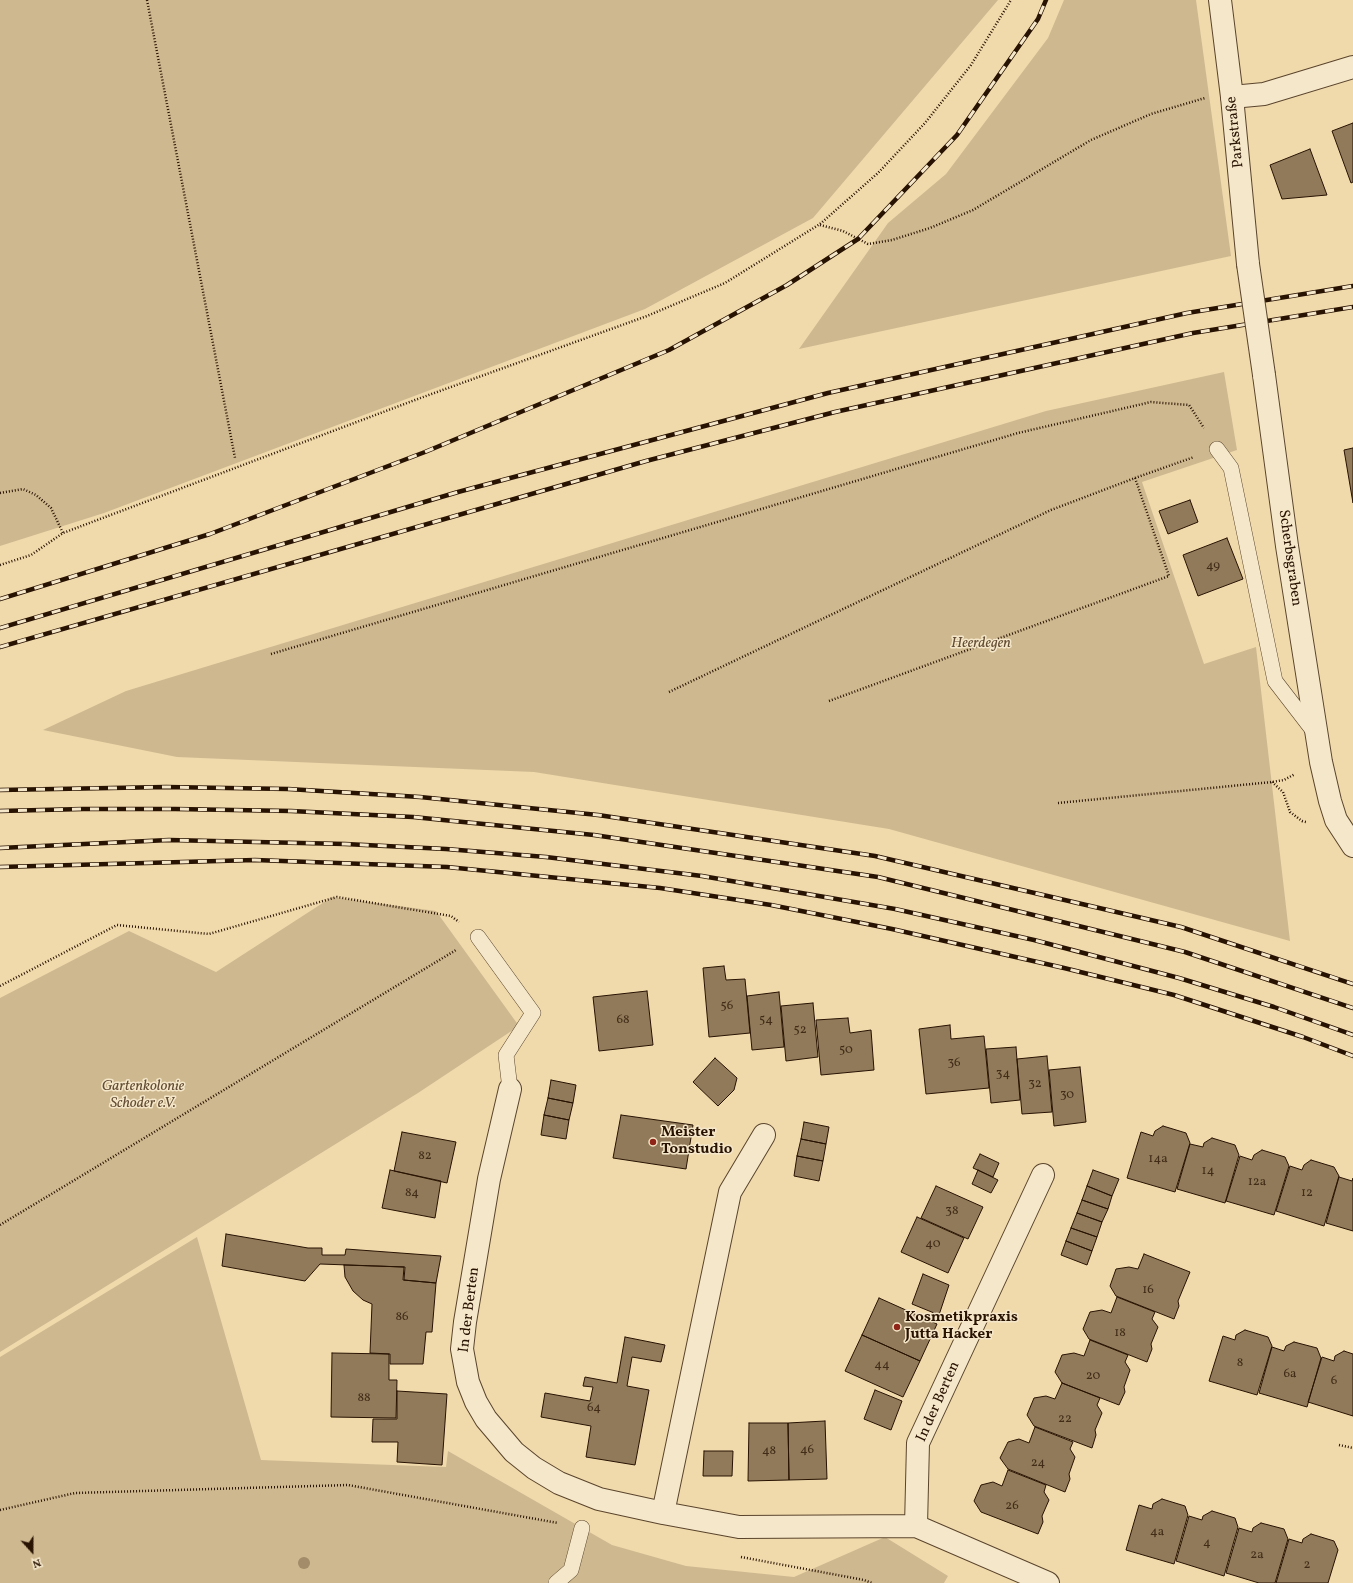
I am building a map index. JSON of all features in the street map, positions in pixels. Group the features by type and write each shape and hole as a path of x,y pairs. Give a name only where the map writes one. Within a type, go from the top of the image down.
{"street":[{"name":"Parkstraße","path":"1220,0 1232,97 1248,264"},
{"path":"1232,97 1264,94 1353,67"},
{"name":"Scherbsgraben","path":"1248,264 1287,546 1321,762 1336,820 1353,846"},
{"name":"In der Berten","path":"510,1089 489,1179 465,1322 462,1349 468,1382 476,1402 486,1419 514,1452 534,1468 559,1483 599,1498 663,1513 739,1527 916,1526 1048,1583"},
{"path":"663,1513 730,1192 764,1135"},
{"name":"In der Berten","path":"916,1526 918,1443 1042,1175"}],"lane":[{"path":"1217,448 1231,468 1275,681 1317,736"},
{"path":"478,936 532,1013 506,1055 510,1089"},
{"path":"556,1583 571,1570 582,1528"}],"path":[{"path":"147,0 235,458"},
{"path":"0,565 31,555 62,533 408,403 646,316 725,283 820,224 878,173 925,123 971,65 1011,0"},
{"path":"820,224 843,231 868,244 892,240 930,228 973,210 1091,140 1151,114 1209,97 1232,97"},
{"path":"271,654 1018,433 1152,402 1190,405 1217,448 1051,510 669,692"},
{"path":"829,701 1169,576 1135,478"},
{"path":"0,493 23,489 36,494 51,508 62,533"},
{"path":"1058,803 1272,782 1284,780 1321,762"},
{"path":"1272,782 1283,792 1290,812 1302,821 1318,824 1336,820"},
{"path":"0,986 117,926 209,934 337,897 452,916 478,936 0,1225"},
{"path":"1339,1445 1353,1448"},
{"path":"0,1510 75,1493 348,1485 582,1528"},
{"path":"739,1557 864,1580 872,1583"}],"green space":[{"path":"0,0 998,0 813,218 645,309 104,513 0,546"},
{"path":"1064,0 1196,0 1231,256 799,349 888,223 946,174 1048,38"},
{"name":"Heerdegen","path":"1224,372 1237,450 1142,482 1204,664 1256,647 1290,941 889,829 534,772 177,757 43,730 126,691 1046,411"},
{"name":"Gartenkolonie Schoder e.V.","path":"332,897 436,911 519,1026 418,1093 0,1352 0,998 129,931 216,972"},
{"path":"197,1237 261,1460 446,1467 448,1451 612,1545 686,1566 794,1577 885,1537 948,1576 944,1583 0,1583 0,1357"}],"building":[{"path":"1353,123 1353,182 1351,183 1332,131"},
{"path":"1310,149 1327,195 1282,199 1270,165"},
{"path":"1353,448 1353,503 1344,450"},
{"path":"1190,500 1198,522 1168,534 1159,511"},
{"path":"1227,538 1243,579 1198,596 1183,555"},
{"path":"724,966 726,980 745,979 750,1033 709,1037 703,968"},
{"path":"647,991 653,1045 599,1051 593,997"},
{"path":"779,992 784,1047 752,1050 747,996"},
{"path":"813,1003 818,1057 786,1061 781,1006"},
{"path":"848,1018 850,1033 871,1030 874,1070 821,1075 816,1020"},
{"path":"950,1025 951,1039 984,1036 989,1088 926,1094 919,1029"},
{"path":"1016,1047 1020,1100 991,1103 986,1049"},
{"path":"1047,1056 1052,1112 1022,1114 1017,1059"},
{"path":"715,1058 737,1078 734,1090 718,1106 693,1082"},
{"path":"1080,1067 1086,1122 1054,1126 1049,1070"},
{"path":"551,1080 576,1085 573,1103 548,1098"},
{"path":"548,1098 573,1103 569,1120 544,1115"},
{"path":"544,1115 569,1120 566,1139 541,1135"},
{"name":"Meister Tonstudio","path":"621,1115 693,1125 686,1169 613,1158"},
{"path":"804,1122 829,1127 826,1144 801,1139"},
{"path":"1163,1126 1186,1133 1190,1143 1175,1192 1127,1178 1141,1132 1153,1136 1155,1131"},
{"path":"402,1132 456,1142 447,1183 394,1171"},
{"path":"1212,1138 1235,1145 1239,1155 1225,1203 1177,1189 1190,1144 1203,1147 1204,1143"},
{"path":"801,1139 826,1144 823,1161 797,1156"},
{"path":"1262,1150 1285,1157 1289,1166 1274,1215 1226,1201 1240,1156 1252,1160 1254,1155"},
{"path":"980,1154 999,1163 993,1177 973,1168"},
{"path":"797,1156 823,1161 819,1181 794,1176"},
{"path":"1311,1160 1334,1167 1339,1176 1324,1226 1276,1211 1290,1166 1302,1170 1304,1165"},
{"path":"390,1170 441,1181 435,1218 382,1208"},
{"path":"978,1170 998,1180 991,1193 972,1184"},
{"path":"1093,1170 1119,1179 1112,1196 1087,1186"},
{"path":"1339,1177 1352,1181 1353,1178 1353,1231 1326,1223"},
{"path":"936,1186 983,1207 968,1239 921,1218"},
{"path":"1087,1186 1112,1196 1108,1209 1082,1200"},
{"path":"1082,1200 1108,1209 1102,1222 1077,1213"},
{"path":"1077,1213 1102,1222 1097,1237 1071,1228"},
{"path":"917,1217 964,1238 948,1273 901,1252"},
{"path":"1071,1228 1097,1237 1092,1251 1066,1241"},
{"path":"226,1234 308,1248 322,1248 322,1255 345,1255 346,1249 441,1256 436,1283 404,1280 405,1267 320,1264 305,1281 222,1266"},
{"path":"1066,1241 1092,1251 1087,1265 1061,1255"},
{"path":"1144,1254 1190,1272 1178,1301 1179,1306 1174,1319 1116,1296 1110,1286 1116,1269 1129,1267 1138,1269"},
{"path":"344,1265 404,1267 403,1280 436,1283 432,1332 426,1332 423,1364 390,1364 390,1354 370,1353 372,1304 363,1300 353,1291 345,1277"},
{"path":"923,1274 949,1285 939,1315 912,1304"},
{"path":"1117,1297 1155,1312 1152,1319 1158,1327 1151,1344 1152,1349 1147,1362 1089,1339 1083,1329 1090,1312 1102,1310 1111,1313"},
{"path":"879,1298 937,1324 920,1361 862,1335"},
{"path":"1245,1330 1268,1337 1272,1346 1257,1395 1209,1381 1223,1336 1235,1340 1236,1335"},
{"path":"862,1335 920,1361 903,1397 845,1371"},
{"path":"625,1337 665,1345 661,1362 632,1357 627,1386 649,1390 635,1465 586,1457 591,1426 541,1417 545,1393 590,1401 593,1387 583,1386 585,1377 617,1383"},
{"path":"1090,1340 1128,1355 1125,1362 1130,1370 1124,1387 1125,1392 1119,1405 1062,1383 1055,1372 1062,1355 1074,1353 1084,1356"},
{"path":"1294,1342 1317,1348 1321,1358 1307,1407 1259,1393 1272,1347 1284,1351 1286,1346"},
{"path":"1344,1351 1353,1354 1353,1416 1308,1402 1322,1357 1334,1361 1335,1356"},
{"path":"332,1353 389,1354 389,1380 397,1380 396,1418 331,1417"},
{"path":"1062,1383 1100,1398 1097,1405 1102,1413 1095,1430 1096,1435 1092,1448 1034,1426 1027,1415 1034,1398 1046,1396 1055,1399"},
{"path":"875,1390 902,1401 891,1430 864,1419"},
{"path":"397,1391 447,1394 442,1465 397,1462 398,1442 372,1442 373,1419 397,1419"},
{"path":"825,1421 827,1479 789,1480 788,1423"},
{"path":"749,1423 788,1423 789,1480 748,1481"},
{"path":"1035,1427 1073,1442 1070,1449 1075,1457 1069,1474 1070,1479 1065,1492 1008,1469 1000,1458 1008,1442 1019,1439 1029,1443"},
{"path":"704,1451 733,1451 732,1476 703,1476"},
{"path":"1008,1470 1046,1485 1044,1492 1049,1500 1042,1516 1043,1522 1038,1534 981,1512 974,1501 981,1485 993,1482 1002,1486"},
{"path":"1162,1499 1185,1506 1188,1515 1174,1564 1126,1550 1139,1505 1152,1509 1153,1504"},
{"path":"1212,1511 1235,1518 1238,1527 1224,1576 1176,1561 1189,1516 1202,1520 1203,1516"},
{"path":"1261,1523 1284,1529 1288,1539 1275,1583 1259,1583 1226,1573 1239,1528 1252,1532 1253,1528"},
{"path":"1311,1534 1334,1541 1338,1550 1328,1583 1276,1583 1289,1539 1302,1543 1303,1539"}],"railway":[{"path":"0,599 210,534 425,452 669,350 787,285 858,239 957,135 1038,19 1046,0"},
{"path":"0,628 458,492 828,393 1187,313 1353,286"},
{"path":"0,647 646,461 835,412 1193,333 1353,307"},
{"path":"0,790 166,787 288,789 420,797 598,815 875,856 1181,927 1353,984"},
{"path":"0,811 83,809 291,811 413,817 594,835 878,877 1185,952 1353,1008"},
{"path":"0,848 169,840 345,844 446,849 546,857 702,876 895,909 1034,940 1179,978 1274,1007 1353,1035"},
{"path":"0,867 255,860 447,867 660,888 771,905 892,929 1064,968 1174,995 1303,1037 1353,1056"}],"place":[{"name":"Meister Tonstudio","path":"653,1142"},
{"name":"Kosmetikpraxis Jutta Hacker","path":"897,1327"}]}
